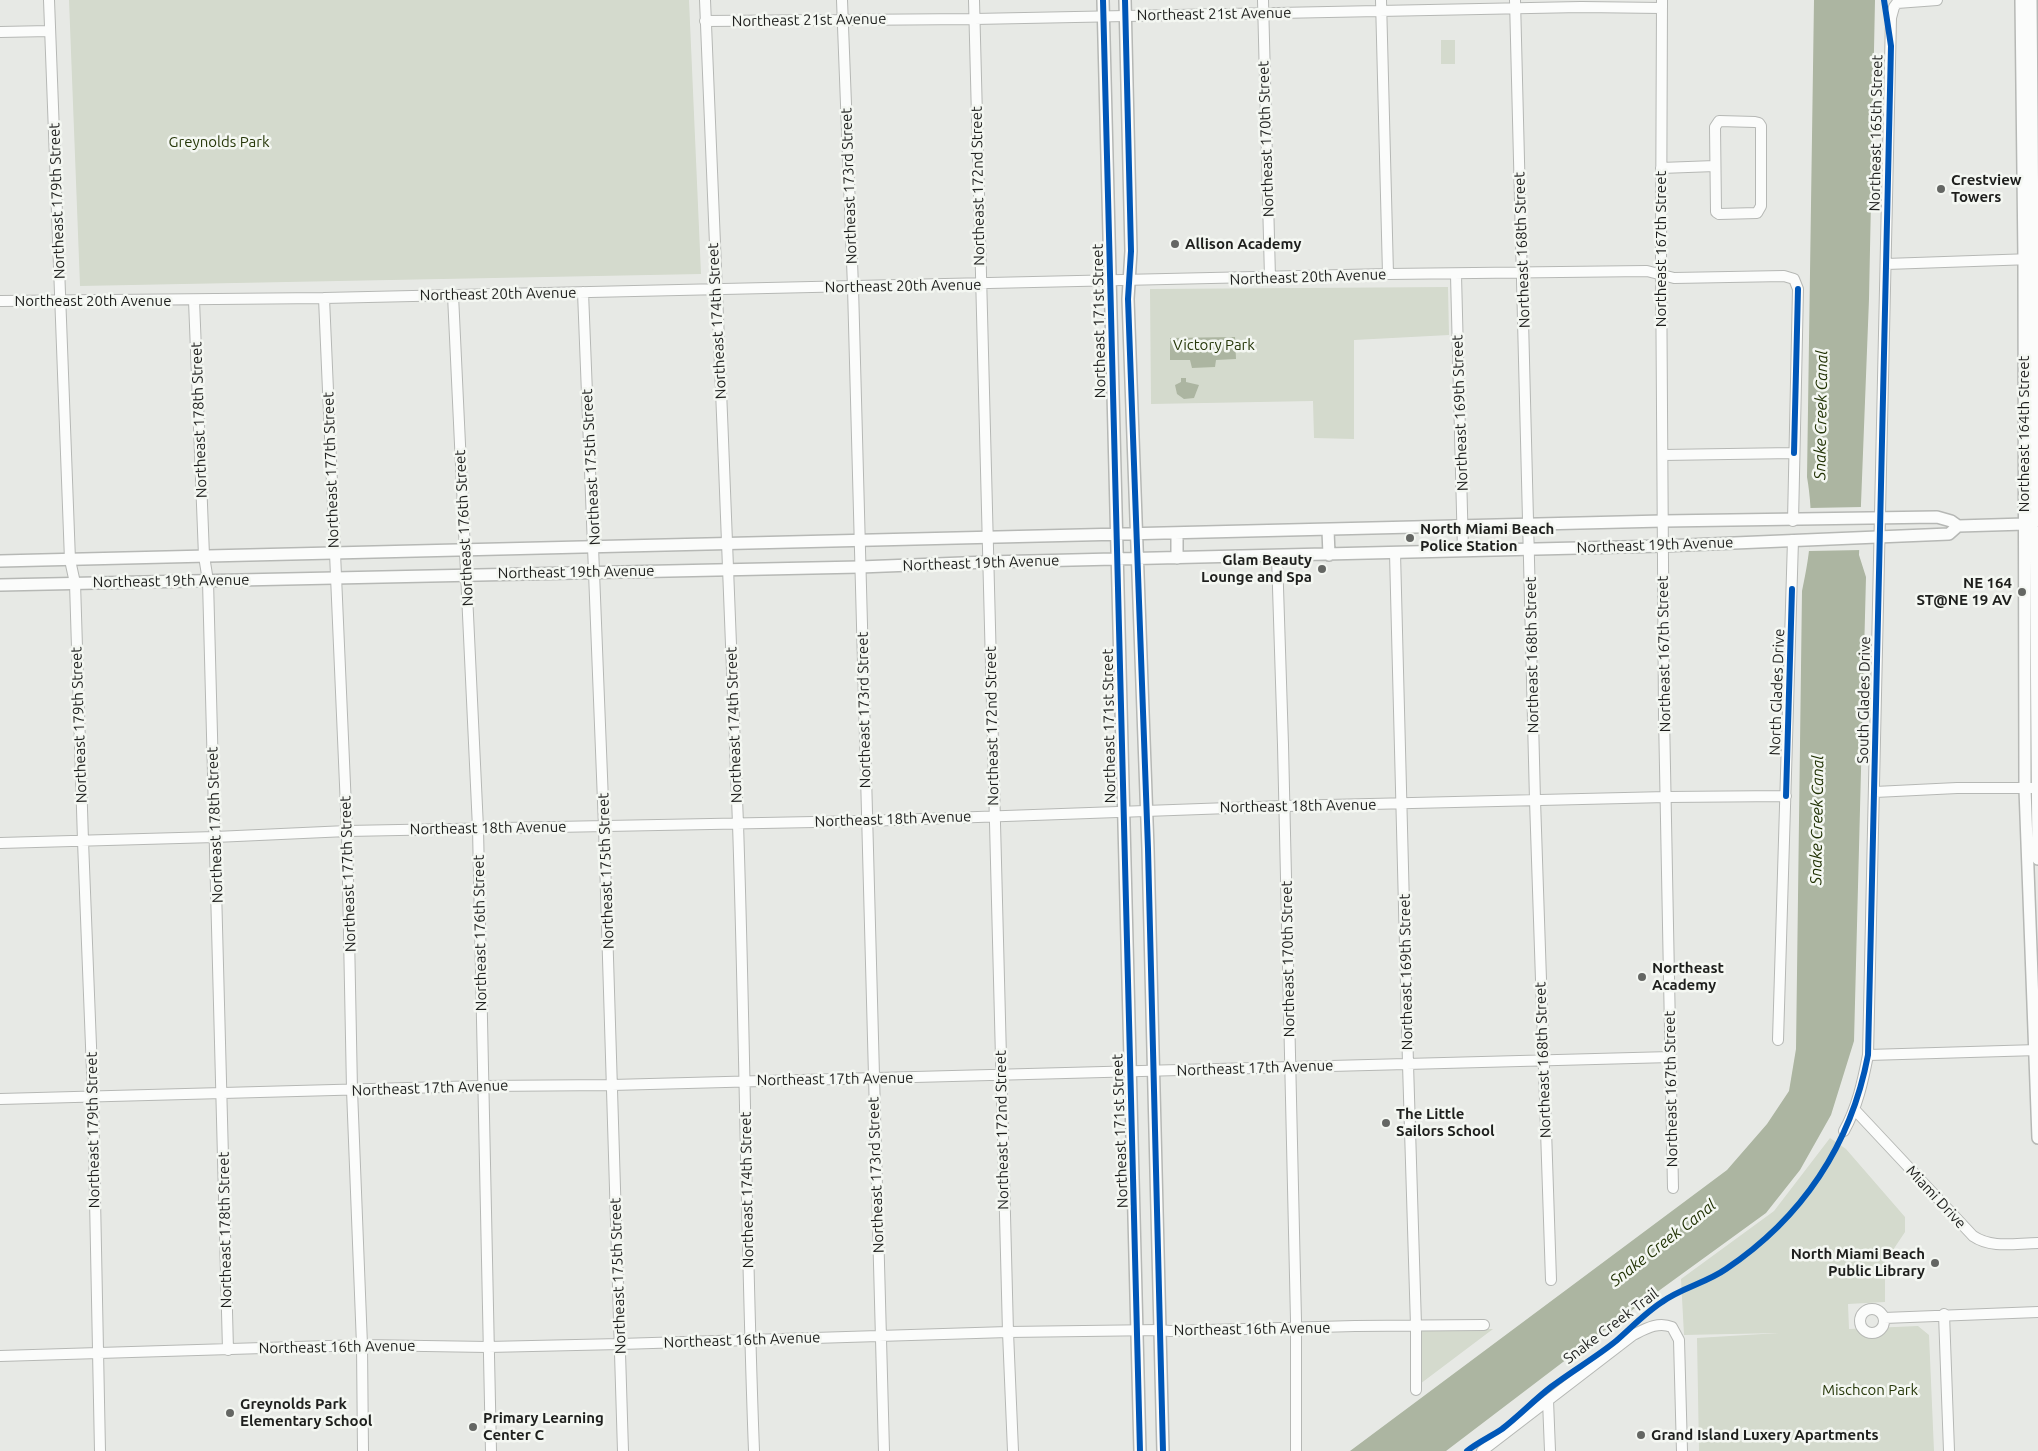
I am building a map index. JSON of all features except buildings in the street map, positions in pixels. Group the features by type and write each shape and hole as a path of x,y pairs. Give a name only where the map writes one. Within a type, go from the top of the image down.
{"street":[{"name":"Northeast 179th Street","path":"49,0 62,300 70,560 75,583 93,1097 100,1451"},
{"name":"Northeast 174th Street","path":"704,0 729,568 738,824 754,1451"},
{"name":"Northeast 173rd Street","path":"842,0 853,287 884,1451"},
{"name":"Northeast 172nd Street","path":"974,0 994,815 1013,1451"},
{"name":"Northeast 171st Street","path":"1103,0 1140,1451"},
{"name":"Northeast 171st Street","path":"1125,0 1130,216 1128,298 1132,368 1135,534 1154,1072 1163,1451"},
{"name":"Northeast 170th Street","path":"1263,0 1270,278"},
{"path":"1381,0 1388,274"},
{"name":"Northeast 165th Street","path":"1886,264 1891,18 1896,4 1908,1 1937,0"},
{"name":"Northeast 164th Street","path":"2021,0 2032,259"},
{"name":"Northeast 164th Street","path":"2031,0 2032,259 2030,447 2034,523 2033,788 2038,1138"},
{"name":"Northeast 21st Avenue","path":"705,21 974,19 1103,15 1381,12 1515,4 1662,4"},
{"name":"Northeast 168th Street","path":"1515,4 1535,800 1551,1280"},
{"name":"Northeast 167th Street","path":"1662,4 1661,276 1664,723 1667,797 1673,1188"},
{"path":"0,32 50,31"},
{"path":"1717,122 1759,123 1761,126 1760,210 1757,213 1719,214 1716,212 1715,166 1715,127 1717,122"},
{"path":"1661,168 1715,166"},
{"path":"1886,264 2032,259"},
{"name":"South Glades Drive","path":"1844,1131 1854,1109 1863,1081 1868,1055 1886,264"},
{"name":"Northeast 20th Avenue","path":"0,301 324,298 1388,274 1523,274 1647,271 1674,278 1784,276 1794,279 1798,289 1794,453"},
{"name":"Northeast 169th Street","path":"1456,274 1463,551"},
{"name":"Northeast 175th Street","path":"583,292 604,827 623,1451"},
{"name":"Northeast 176th Street","path":"453,295 478,828 491,1451"},
{"name":"Northeast 177th Street","path":"324,298 347,831 352,1090 362,1345 363,1451"},
{"name":"Northeast 178th Street","path":"194,300 204,556 208,581 223,1094 228,1350"},
{"path":"1663,455 1794,453 1793,520"},
{"name":"Northeast 19th Avenue","path":"0,562 1663,521 1937,517 1951,520 1958,526"},
{"name":"Northeast 19th Avenue","path":"0,585 729,568 860,567 1137,558 1663,546 1949,534 1958,526 2034,523"},
{"path":"1328,530 1329,555"},
{"path":"1176,534 1177,558"},
{"name":"North Glades Drive","path":"1778,1040 1793,540"},
{"name":"Northeast 169th Street","path":"1396,553 1416,1326 1416,1390"},
{"name":"Northeast 170th Street","path":"1277,556 1285,806 1296,1329 1296,1451"},
{"path":"1120,645 1139,644"},
{"path":"1122,748 1144,747"},
{"path":"1875,792 1957,788 2033,788"},
{"name":"Northeast 164th Street","path":"2033,788 2038,858"},
{"name":"Northeast 18th Avenue","path":"0,843 347,831 866,821 1285,806 1786,796"},
{"path":"1868,1055 2037,1050"},
{"name":"Northeast 17th Avenue","path":"0,1099 482,1086 612,1085 873,1077 1154,1072 1671,1057"},
{"name":"Miami Drive","path":"1854,1109 1973,1236 1993,1244 2038,1243"},
{"path":"1884,1318 1944,1314 2038,1312"},
{"path":"1944,1314 1949,1451"},
{"name":"Northeast 16th Avenue","path":"0,1356 362,1345 488,1347 1008,1332 1484,1325"},
{"path":"1482,1451 1633,1335 1655,1326 1666,1325 1672,1327 1679,1340 1682,1451"},
{"path":"1548,1400 1550,1451"}],"green space":[{"name":"Greynolds Park","path":"69,0 689,0 701,274 80,286"},
{"path":"1441,40 1455,40 1455,64 1441,64"},
{"name":"Victory Park","path":"1448,287 1449,335 1354,340 1354,439 1314,438 1313,401 1151,404 1150,289"},
{"name":"Mischcon Park","path":"1830,1138 1846,1149 1905,1217 1905,1232 1885,1262 1885,1302 1848,1304 1849,1329 1918,1326 1929,1335 1934,1451 1699,1451 1697,1338 1779,1333 1684,1335 1681,1279 1774,1211"},
{"path":"1493,1329 1420,1384 1420,1330"}],"water":[{"name":"Snake Creek Canal","path":"1814,0 1875,0 1869,299 1859,555 1866,577 1854,1041 1831,1115 1800,1170 1766,1213 1613,1324 1446,1451 1350,1451 1727,1170 1767,1124 1789,1091 1796,1049 1802,591 1808,562 1811,520 1807,477"},
{"path":"1235,337 1236,359 1216,360 1215,367 1192,368 1190,360 1170,360 1170,338"},
{"path":"1181,378 1186,378 1186,382 1199,385 1194,398 1184,399 1177,394 1175,385 1181,382"}],"pier":[{"path":"1862,507 1862,550 1809,551 1810,508"}],"cycle path":[{"path":"1103,0 1140,1451"},
{"path":"1125,0 1131,251 1128,299 1148,849 1163,1451"},
{"name":"Snake Creek Trail","path":"1467,1451 1502,1429 1551,1387 1616,1341 1656,1306 1669,1297 1726,1269 1778,1227 1800,1203 1836,1149 1860,1088 1868,1055 1891,46 1884,0"},
{"path":"1794,453 1798,289"},
{"path":"1786,796 1792,589"}],"place":[{"name":"Crestview Towers","path":"1941,189"},
{"name":"Allison Academy","path":"1175,244"},
{"name":"North Miami Beach Police Station","path":"1410,538"},
{"name":"Glam Beauty Lounge and Spa","path":"1322,569"},
{"name":"NE 164 ST@NE 19 AV","path":"2022,592"},
{"name":"Northeast Academy","path":"1642,977"},
{"name":"The Little Sailors School","path":"1386,1123"},
{"name":"North Miami Beach Public Library","path":"1935,1263"},
{"name":"Greynolds Park Elementary School","path":"230,1413"},
{"name":"Primary Learning Center C","path":"473,1427"},
{"name":"Grand Island Luxery Apartments","path":"1641,1435"}]}
